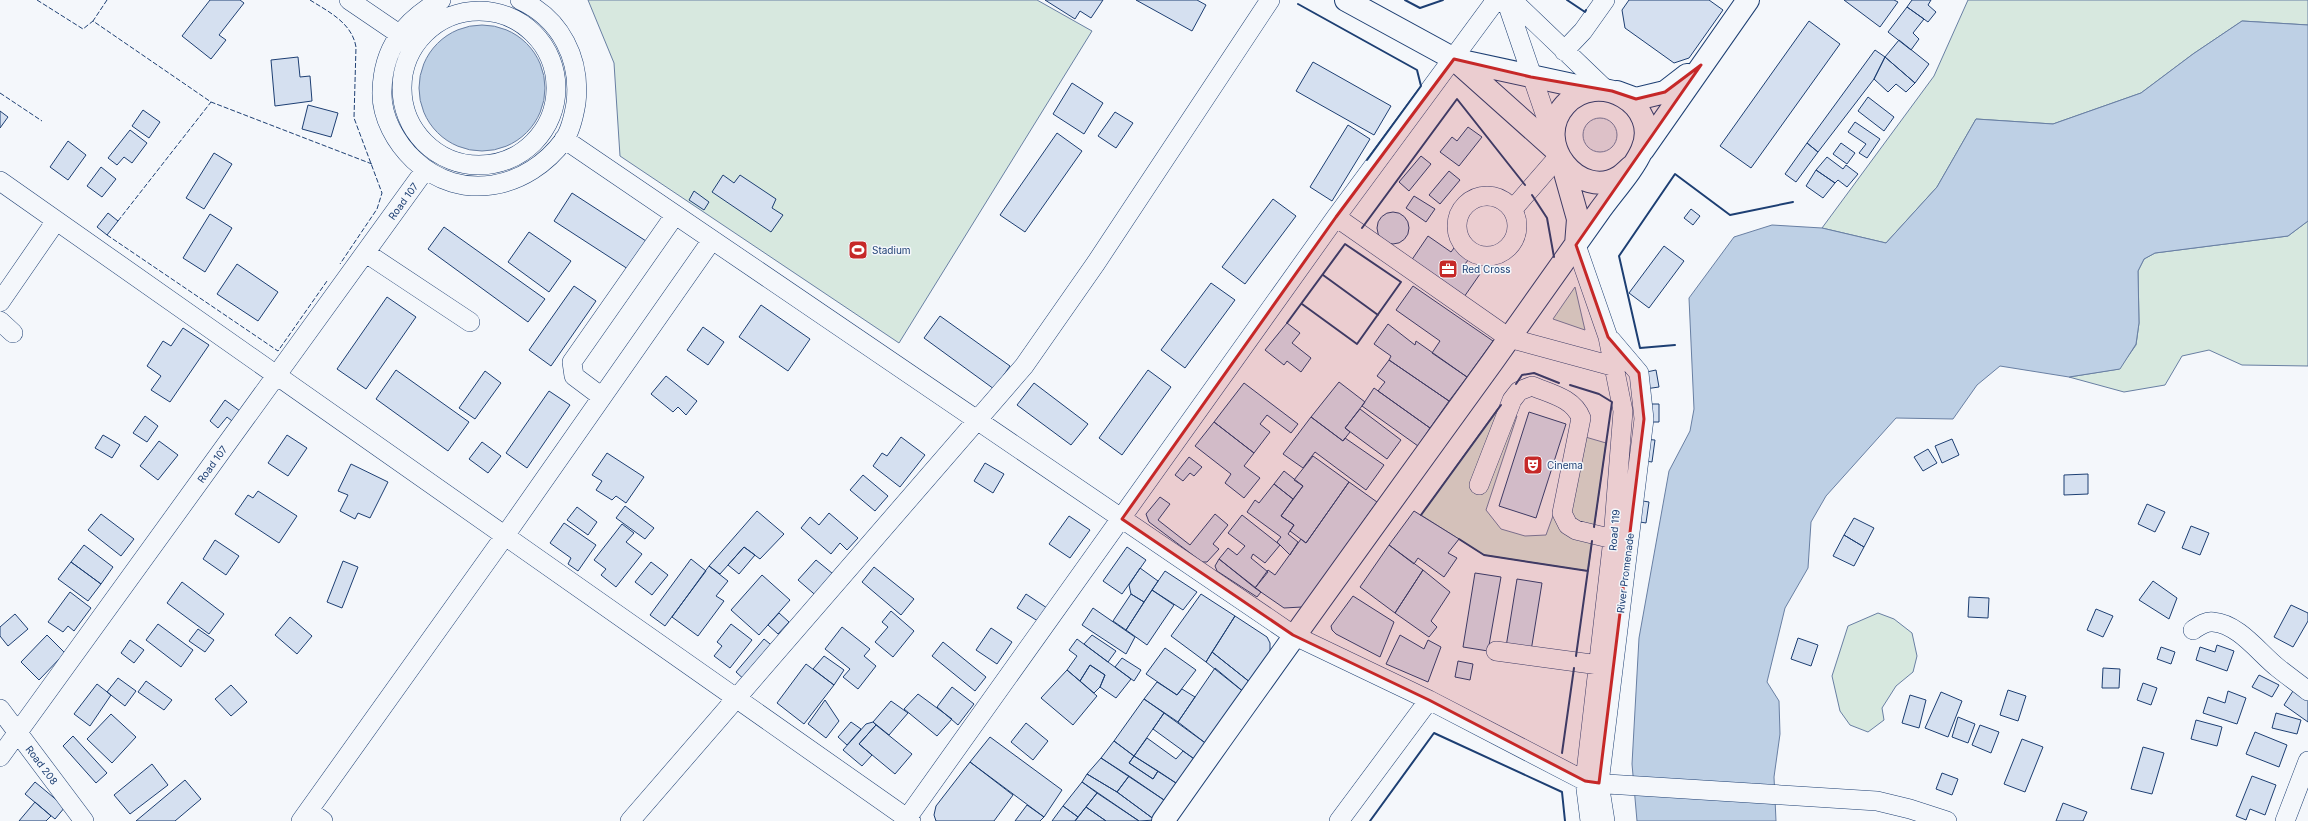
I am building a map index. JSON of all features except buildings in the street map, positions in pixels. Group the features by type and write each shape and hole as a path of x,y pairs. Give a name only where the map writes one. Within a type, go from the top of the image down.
{"main road":[{"path":"1346,0 1454,59 1558,152 1580,177 1602,181 1619,177 1636,159 1645,141 1645,131 1639,112 1632,102 1605,90 1578,95 1566,104 1558,117 1558,152 1578,219 1576,245"},
{"path":"1163,821 1293,635 1576,245 1748,0"},
{"path":"1454,59 1531,77 1605,90 1636,99 1665,92 1701,65"}],"street":[{"path":"349,0 399,34"},
{"path":"440,0 420,12 399,34 386,62 382,92 388,123 403,149 425,170 453,183 483,187 514,181 540,166 564,139 574,115 578,84 572,55 558,28 532,2"},
{"path":"630,821 978,421 1024,366 1091,270 1270,0"},
{"path":"0,181 504,537 737,698 908,820 1336,217 1454,59 1496,0"},
{"path":"1506,0 1531,77 1558,152 1513,209"},
{"path":"1512,0 1605,90"},
{"path":"1564,50 1583,31 1605,0"},
{"path":"472,11 498,13 522,23 542,41 553,65 556,91 552,115 539,136 521,153 499,163 474,165 450,160 429,147 413,129 404,106 402,80 410,54 425,33 447,18 472,11"},
{"path":"564,139 1293,635 1597,783 1877,801 1910,809 1946,821"},
{"name":"Road 107","path":"0,757 425,170"},
{"path":"602,397 574,376 572,362 675,215"},
{"path":"1336,217 1509,338 1616,367"},
{"path":"0,302 56,221"},
{"path":"311,818 504,537 712,240"},
{"name":"Road 119","path":"1576,245 1608,337 1616,367 1623,411 1613,539 1599,665 1597,783 1590,821"},
{"path":"366,252 470,322"},
{"name":"River Promenade","path":"1605,821 1597,783 1644,419 1639,373 1608,337"},
{"path":"1479,485 1512,400 1519,391 1532,386 1565,399 1578,408 1581,418 1562,513 1568,525 1576,530 1613,539"},
{"path":"2193,630 2201,624 2212,621 2225,625 2246,639 2277,668 2308,691"},
{"path":"1496,652 1599,665"},
{"path":"1339,821 1429,700"},
{"name":"Road 208","path":"0,709 84,821"},
{"path":"2285,821 2308,761"}],"highlighted area":[{"path":"1454,59 1531,77 1612,91 1636,99 1665,92 1701,65 1576,245 1608,337 1639,373 1644,419 1599,783 1585,781 1429,700 1293,635 1122,519 1336,217"}],"shaded area":[{"name":"Stadium","path":"588,0 1037,0 1092,31 899,343 620,156 614,63"},
{"path":"1968,0 2308,0 2308,25 2242,21 2193,54 2141,93 2053,124 1976,119 1937,187 1886,243 1822,228 1934,76"},
{"path":"1597,118 1603,118 1612,123 1616,129 1616,141 1612,147 1603,152 1597,152 1588,147 1583,138 1583,132 1588,123"},
{"path":"2308,221 2308,366 2242,365 2209,350 2182,356 2165,385 2124,392 2069,377 2119,369 2136,345 2139,323 2138,271 2144,259 2155,253 2288,236"},
{"path":"1575,287 1585,330 1553,319"},
{"path":"1498,408 1517,416 1486,510 1501,529 1525,536 1546,535 1582,436 1606,443 1588,571 1484,555 1421,515"},
{"path":"1878,613 1894,619 1912,633 1917,656 1913,672 1896,686 1882,708 1884,720 1868,732 1850,725 1840,711 1832,676 1848,626"}],"water":[{"path":"2242,21 2308,25 2308,221 2288,236 2155,253 2144,259 2138,271 2139,323 2136,344 2120,369 2069,377 2000,366 1977,385 1953,419 1896,418 1826,496 1811,522 1808,568 1785,608 1767,682 1779,701 1780,734 1774,777 1776,821 1637,821 1632,764 1639,638 1669,471 1690,431 1694,409 1689,298 1734,237 1772,225 1822,228 1886,243 1937,187 1976,119 2053,124 2141,93 2193,54"},
{"path":"488,25 512,32 527,43 538,58 544,76 544,100 538,118 527,133 512,144 494,150 476,151 452,144 437,133 426,118 420,100 419,82 426,58 437,43 452,32 470,26"}],"fence":[{"path":"37,0 83,29 93,21"},
{"path":"107,0 93,21 211,102 372,164"},
{"path":"310,0 339,19 350,31 354,39 356,47 354,118 382,193 377,209 340,264"},
{"path":"0,93 42,121"},
{"path":"118,221 211,102"},
{"path":"107,235 278,351 327,281"}],"wall":[{"path":"1405,0 1420,8 1443,0"},
{"path":"1567,0 1585,12 1586,10"},
{"path":"1298,4 1417,70 1421,86 1367,160"},
{"path":"1362,228 1457,99 1525,185"},
{"path":"1675,345 1640,348 1619,256 1675,174 1730,215 1793,202"},
{"path":"1532,195 1547,218 1554,257"},
{"path":"1287,323 1345,244 1401,282 1357,344 1302,304"},
{"path":"1323,275 1378,315"},
{"path":"1516,384 1522,375 1534,373 1559,383"},
{"path":"1570,385 1599,394 1612,402 1594,527"},
{"path":"1421,515 1501,405"},
{"path":"1459,539 1484,555 1588,571"},
{"path":"1576,656 1592,541"},
{"path":"1562,753 1574,668"},
{"path":"1370,821 1434,733 1562,792 1565,821"}],"place":[{"name":"Stadium","path":"858,250"},
{"name":"Red Cross","path":"1448,269"},
{"name":"Cinema","path":"1533,465"}]}
